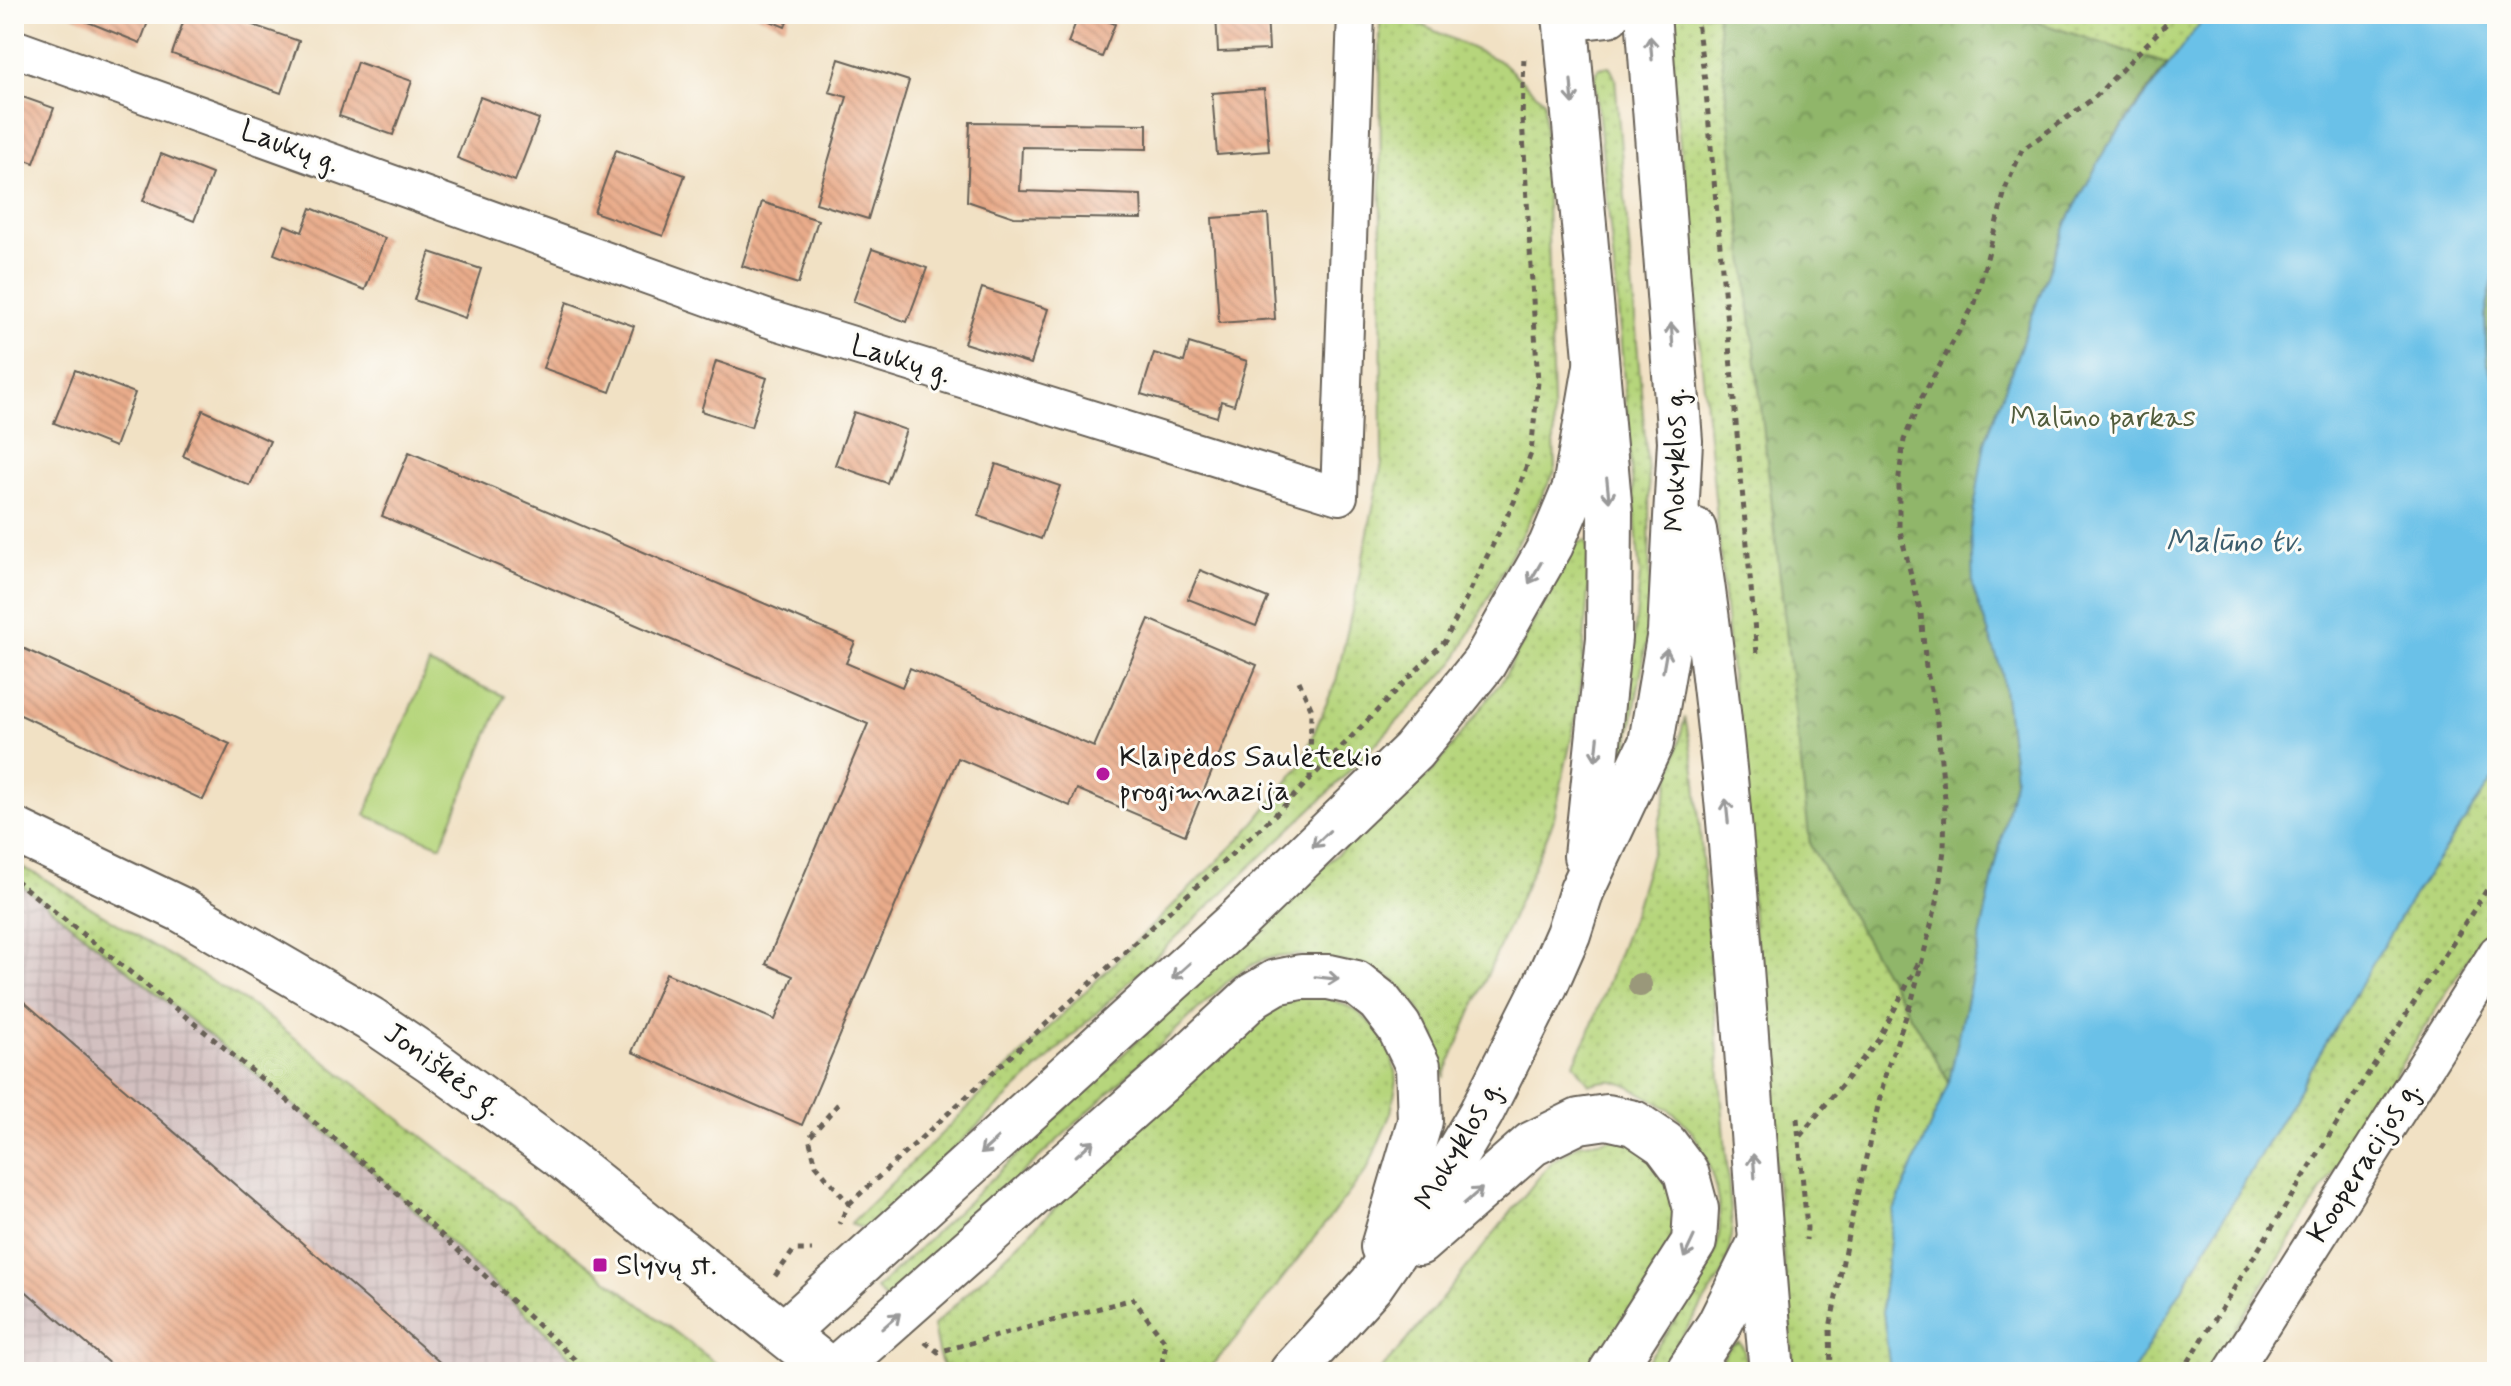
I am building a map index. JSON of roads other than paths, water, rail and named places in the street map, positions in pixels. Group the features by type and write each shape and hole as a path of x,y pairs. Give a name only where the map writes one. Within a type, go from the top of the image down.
{"main road":[{"name":"Mokyklos g.","path":"1292,1372 1372,1284 1426,1206 1481,1113 1546,984 1568,934 1582,890 1651,743 1670,632 1680,441 1648,14"},
{"name":"Mokyklos g.","path":"1560,21 1610,513 1609,638 1582,890"},
{"path":"784,1333 1239,919 1413,751 1484,663 1551,545 1575,488 1596,366"},
{"path":"1680,441 1707,614 1734,888 1772,1372"},
{"name":"Joniškės g.","path":"14,830 182,910 370,1019 561,1156 832,1372"},
{"path":"832,1372 1254,995 1276,982 1301,977 1329,977 1356,983 1379,1001 1399,1027 1418,1066 1420,1121 1372,1284"},
{"path":"1372,1284 1532,1144 1579,1121 1607,1117 1634,1123 1665,1144 1686,1172 1696,1209 1694,1242 1611,1372"},
{"path":"1688,1372 1719,1325 1760,1243"}],"street":[{"name":"Laukų g.","path":"14,48 769,319 1339,496 1356,14"},
{"name":"Kooperacijos g.","path":"2232,1372 2497,953"}],"water":[{"name":"Malūno tv.","path":"2207,14 2497,14 2497,261 2485,316 2487,362 2497,385 2497,773 2409,902 2133,1372 1890,1372 1882,1303 1894,1210 1949,1082 2015,776 2002,672 1973,588 1971,527 1985,442 2067,222 2105,150"}],"place":[{"name":"Klaipėdos Saulėtekio progimnazija","path":"1103,774"},
{"name":"Slyvų st.","path":"600,1265"}],"park label":[{"name":"Malūno parkas","path":"2103,417"}]}
